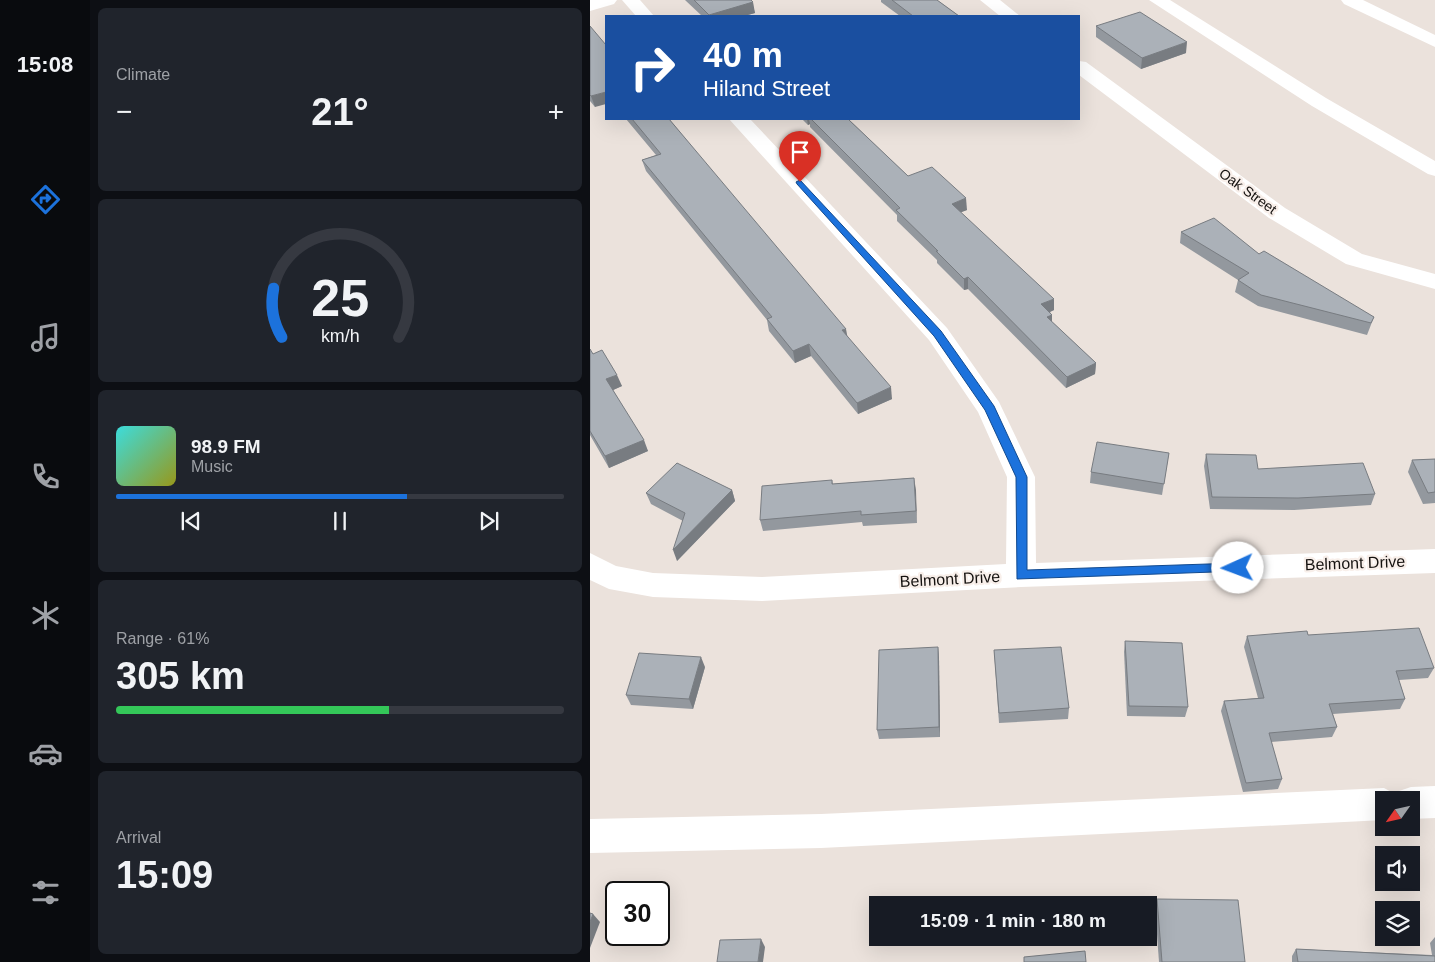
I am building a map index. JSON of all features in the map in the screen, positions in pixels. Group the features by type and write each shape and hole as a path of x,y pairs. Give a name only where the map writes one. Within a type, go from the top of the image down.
{"street":[{"path":"590,6 608,0"},
{"path":"630,0 644,15"},
{"path":"989,0 1010,15"},
{"path":"1158,0 1319,102 1435,170"},
{"path":"1350,0 1435,42"},
{"name":"Oak Street","path":"1080,67 1277,212 1311,233 1354,259 1435,282"},
{"path":"740,120 938,334 990,409 1021,477 1021,575"},
{"name":"Belmont Drive","path":"590,565 608,577 653,585 762,589 1021,575 1435,561"},
{"path":"1420,803 1435,802"},
{"path":"590,836 831,830 1375,804"}],"building":[{"path":"694,0 751,0 753,2 709,15"},
{"path":"892,0 937,0 958,15 912,15"},
{"path":"1140,12 1187,42 1142,58 1096,26"},
{"path":"590,26 605,44 605,92 590,95"},
{"path":"633,120 670,120 846,329 842,330 891,387 857,403 809,344 793,351 767,319 772,317 642,160 661,154"},
{"path":"812,120 849,120 908,176 932,167 966,198 952,204 1054,299 1041,304 1052,315 1047,317 1096,363 1067,377 968,277 964,279 936,251 938,251 896,210 900,208"},
{"path":"1214,218 1259,254 1264,251 1374,317 1371,323 1261,295 1238,280 1249,273 1181,232"},
{"path":"590,349 593,354 602,350 617,375 606,379 644,440 605,456 590,431"},
{"path":"1097,442 1169,453 1164,484 1091,472"},
{"path":"1206,454 1256,455 1258,469 1363,463 1375,494 1298,498 1212,497"},
{"path":"1435,459 1435,492 1428,493 1412,460"},
{"path":"677,463 732,490 673,550 685,513 646,493"},
{"path":"914,478 916,511 861,515 861,511 760,520 762,486 832,480 832,484"},
{"path":"1419,628 1434,668 1396,671 1405,699 1329,704 1337,727 1269,733 1282,779 1246,783 1224,701 1264,698 1247,636 1307,631 1308,635"},
{"path":"1125,641 1182,643 1188,707 1129,706"},
{"path":"938,647 939,727 877,730 879,650"},
{"path":"1061,647 1069,708 999,713 994,650"},
{"path":"639,653 701,657 689,699 626,695"},
{"path":"1157,899 1238,900 1245,962 1162,962"},
{"path":"761,939 758,962 717,962 720,940"},
{"path":"1296,949 1435,956 1435,962 1298,962"},
{"path":"1085,951 1086,962 1024,962 1024,957"}],"route":[{"path":"800,182 938,334 990,409 1021,477 1021,575 1238,568"}]}
